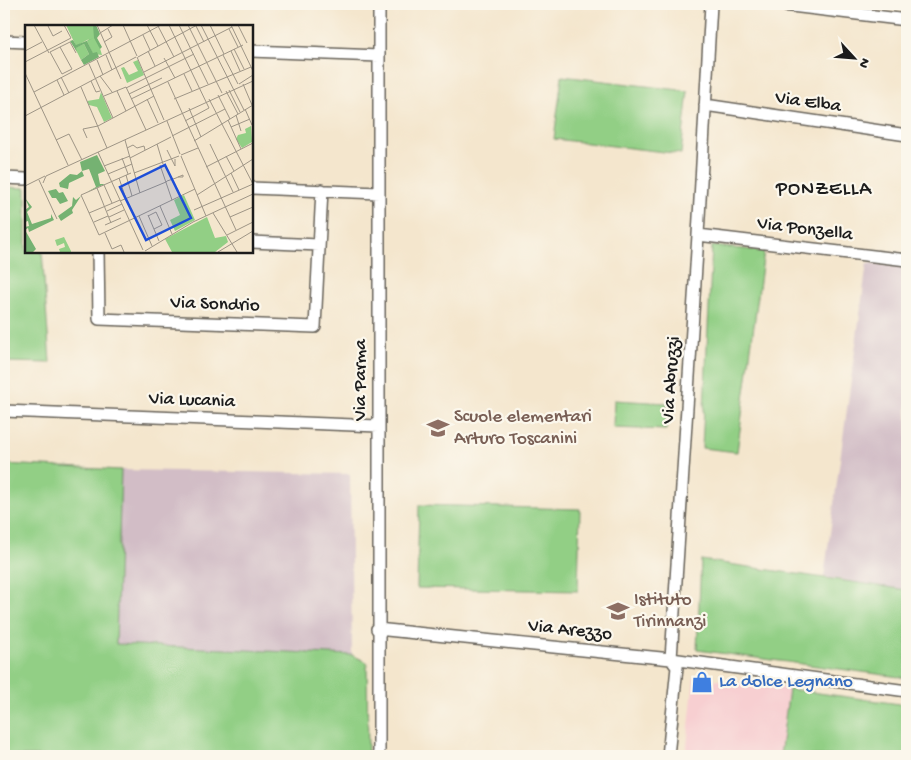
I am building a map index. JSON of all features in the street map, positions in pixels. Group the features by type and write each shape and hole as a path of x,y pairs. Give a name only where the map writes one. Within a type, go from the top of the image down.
{"street":[{"name":"Via Parma","path":"379,4 379,756"},
{"name":"Via Abruzzi","path":"668,756 678,667 671,659 711,4"},
{"path":"775,4 907,20"},
{"path":"4,41 25,42"},
{"path":"252,51 379,56"},
{"name":"Via Elba","path":"705,105 907,135"},
{"path":"4,178 25,179"},
{"path":"252,188 379,193"},
{"name":"Via Sondrio","path":"98,252 99,318 315,327 322,190"},
{"name":"Via Ponzella","path":"698,235 907,260"},
{"path":"252,242 319,245"},
{"name":"Via Lucania","path":"4,411 378,426"},
{"name":"Via Arezzo","path":"378,630 671,659 907,691"}],"shaded area":[{"path":"867,263 907,265 907,590 824,577"},
{"path":"121,470 350,474 352,655 115,644"},
{"path":"694,677 789,689 780,756 686,756"}],"green space":[{"path":"562,76 688,91 681,154 554,139"},
{"path":"4,187 25,188 25,252 42,252 50,363 4,362"},
{"path":"712,246 764,251 737,452 702,448"},
{"path":"614,400 667,403 666,430 613,428"},
{"path":"4,464 121,470 116,644 352,655 367,662 368,756 4,756"},
{"path":"419,505 580,509 578,591 417,588"},
{"path":"701,560 907,590 907,678 697,650"},
{"path":"789,689 907,705 907,756 780,756"}],"place":[{"name":"Scuole elementari Arturo Toscanini","path":"438,428"},
{"name":"Istituto Tirinnanzi","path":"618,611"},
{"name":"La dolce Legnano","path":"702,682"}],"district":[{"name":"PONZELLA","path":"824,190"}]}
